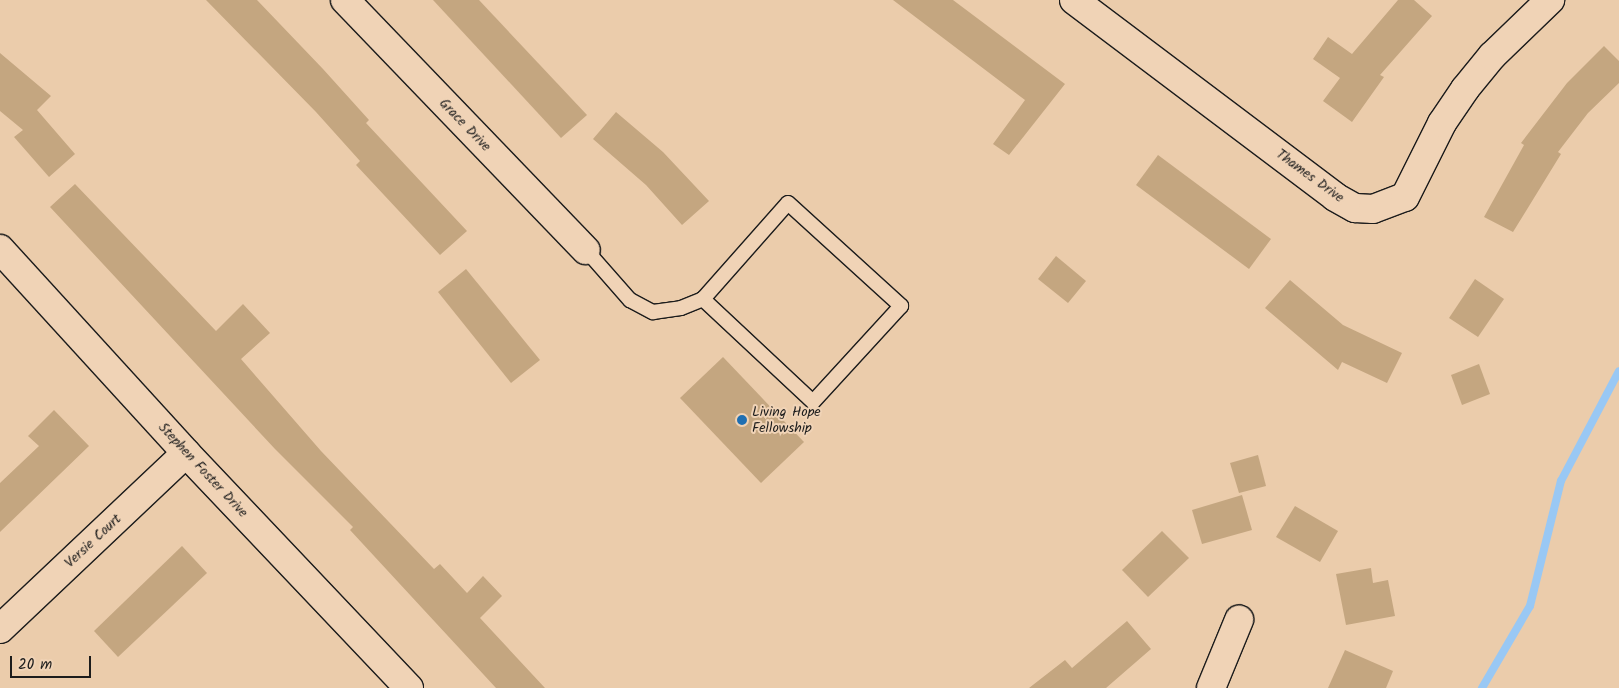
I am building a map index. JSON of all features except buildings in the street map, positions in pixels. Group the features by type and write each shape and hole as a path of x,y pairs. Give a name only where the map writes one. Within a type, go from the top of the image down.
{"street":[{"name":"Grace Drive","path":"345,0 586,250"},
{"name":"Thames Drive","path":"1074,0 1336,197 1356,208 1373,209 1404,197 1442,123 1465,89 1492,56 1550,0"},
{"name":"Stephen Foster Drive","path":"0,249 186,453 409,688"},
{"name":"Versie Court","path":"0,629 186,453"},
{"path":"1211,688 1239,620"}],"lane":[{"path":"586,250 630,300 653,312 681,308 703,299 788,202 901,306 813,402 703,299"}],"waterway":[{"path":"1482,688 1530,606 1561,481 1619,371"}],"place":[{"name":"Living Hope Fellowship","path":"742,420"}]}
